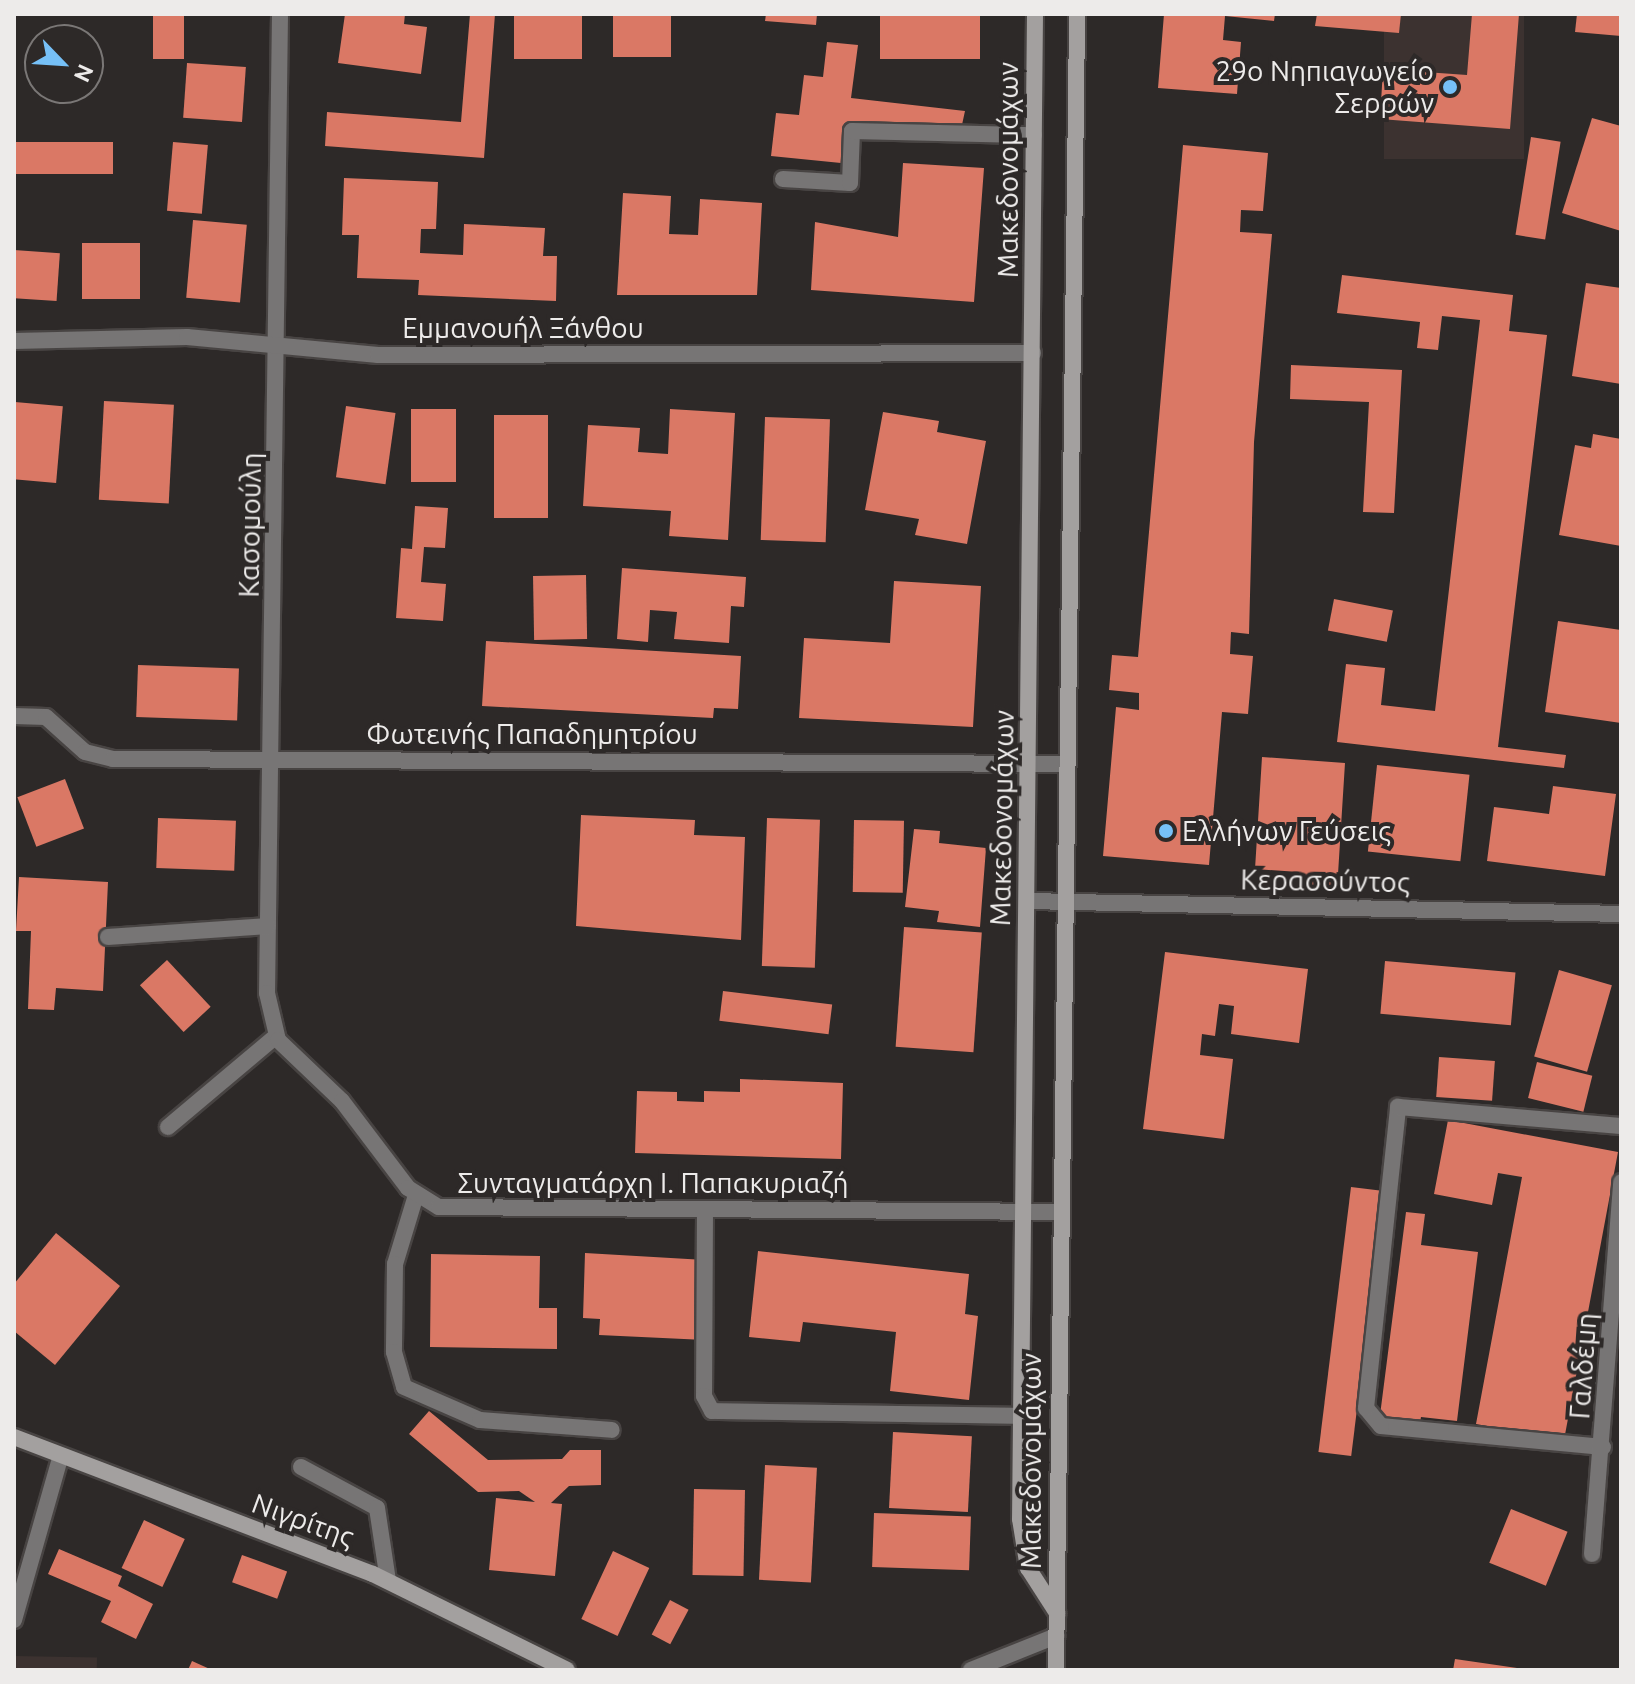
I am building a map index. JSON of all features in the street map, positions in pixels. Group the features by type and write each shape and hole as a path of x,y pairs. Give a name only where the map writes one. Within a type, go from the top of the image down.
{"street":[{"name":"Κασομούλη","path":"276,1036 268,1009 268,926 279,348 280,14"},
{"name":"Μακεδονομάχων","path":"1035,14 1020,1416 1022,1539 1034,1580 1057,1613"},
{"name":"Μακεδονομάχων","path":"1056,1670 1058,1212 1077,14"},
{"path":"783,179 850,183 852,131 1034,135"},
{"name":"Εμμανουήλ Ξάνθου","path":"14,341 187,337 378,355 1033,353"},
{"name":"Φωτεινής Παπαδημητρίου","path":"14,716 46,717 95,756 1065,764"},
{"name":"Κερασούντος","path":"1027,901 1621,914"},
{"path":"108,937 268,926"},
{"path":"168,1127 276,1036"},
{"name":"Συνταγματάρχη Ι. Παπακυριαζή","path":"276,1036 349,1109 416,1195 446,1208 1058,1212"},
{"path":"1603,1447 1381,1426 1366,1408 1398,1107 1621,1126"},
{"name":"Γαλδέμη","path":"1592,1554 1618,1319 1621,1182"},
{"path":"416,1195 395,1264 394,1352 404,1387 480,1420 612,1430"},
{"path":"705,1210 704,1396 712,1411 1020,1416"},
{"name":"Νιγρίτης","path":"14,1437 60,1458 388,1581 567,1670"},
{"path":"14,1620 60,1458"},
{"path":"301,1467 377,1508 388,1581"},
{"path":"971,1670 1056,1636"}],"shaded area":[{"name":"29ο Νηπιαγωγείο Σερρών","path":"1384,14 1524,14 1524,159 1384,159"},
{"path":"14,1656 97,1657 97,1670 14,1670"}],"building":[{"path":"153,14 184,14 184,59 153,59"},
{"path":"345,14 405,14 404,24 427,27 421,74 338,63"},
{"path":"470,14 495,14 484,158 325,146 327,112 461,122"},
{"path":"514,14 582,14 582,59 514,59"},
{"path":"613,14 671,14 671,57 613,57"},
{"path":"766,14 817,14 816,25 765,21"},
{"path":"880,14 980,14 980,59 880,59"},
{"path":"1164,14 1275,14 1274,21 1225,16 1223,40 1241,42 1237,94 1158,88"},
{"path":"1317,14 1401,14 1399,33 1315,26"},
{"path":"1472,14 1519,14 1510,129 1380,119 1383,69 1467,75"},
{"path":"1577,14 1621,14 1621,36 1575,32"},
{"path":"827,42 858,45 851,98 965,111 960,134 852,131 851,164 771,156 776,113 799,115 804,75 823,77"},
{"path":"187,63 246,67 242,122 183,118"},
{"path":"1592,118 1621,126 1621,231 1562,213"},
{"path":"1531,137 1561,142 1545,239 1516,235"},
{"path":"14,142 113,142 113,174 14,174"},
{"path":"173,142 208,145 202,214 167,211"},
{"path":"1183,145 1268,153 1263,211 1241,210 1240,232 1272,234 1254,442 1249,634 1231,632 1230,654 1253,656 1248,714 1222,712 1209,865 1103,856 1116,707 1139,710 1139,693 1109,690 1112,655 1138,657"},
{"path":"903,163 984,168 974,302 811,290 815,222 898,237"},
{"path":"344,178 438,182 436,229 421,229 420,253 463,255 464,224 545,228 543,256 557,256 556,301 418,295 419,280 357,278 359,235 342,235"},
{"path":"623,193 671,196 669,234 698,235 700,199 762,203 757,295 617,295"},
{"path":"193,220 247,225 240,302 186,298"},
{"path":"82,243 140,243 140,299 82,299"},
{"path":"14,250 60,253 57,301 14,298"},
{"path":"1342,275 1513,295 1509,331 1547,335 1498,747 1566,755 1564,768 1337,742 1346,664 1385,668 1381,705 1435,711 1480,320 1442,316 1438,350 1417,348 1420,322 1337,313"},
{"path":"1586,283 1621,288 1621,384 1572,376"},
{"path":"1291,365 1402,370 1394,513 1363,512 1369,402 1290,399"},
{"path":"104,401 174,405 169,504 99,500"},
{"path":"15,402 63,406 56,483 14,479"},
{"path":"346,406 396,413 385,484 336,477"},
{"path":"411,409 456,409 456,482 411,482"},
{"path":"670,409 735,413 728,540 669,536 671,511 583,506 588,425 640,428 638,452 668,454"},
{"path":"883,412 939,421 937,432 986,441 967,544 915,535 919,519 865,510"},
{"path":"494,415 548,415 548,518 494,518"},
{"path":"765,417 830,419 826,542 761,540"},
{"path":"1593,434 1621,439 1621,546 1559,535 1575,445 1591,448"},
{"path":"415,506 448,508 445,548 424,547 421,582 446,584 443,621 396,618 401,548 412,549"},
{"path":"622,568 746,577 744,607 731,606 729,643 674,639 677,612 650,610 648,642 617,639"},
{"path":"586,575 587,639 534,640 533,576"},
{"path":"894,581 981,586 973,727 799,718 804,638 890,643"},
{"path":"1334,599 1393,610 1387,642 1328,630"},
{"path":"1558,621 1621,630 1621,723 1545,712"},
{"path":"486,641 741,656 738,709 714,708 713,718 482,706"},
{"path":"138,665 239,669 237,720 136,717"},
{"path":"1262,757 1345,763 1337,890 1299,888 1299,872 1255,869"},
{"path":"1377,765 1469,775 1460,861 1368,852"},
{"path":"65,779 84,828 36,847 17,797"},
{"path":"1553,786 1616,794 1605,876 1487,861 1494,807 1549,814"},
{"path":"581,815 695,820 694,835 745,837 741,940 576,926"},
{"path":"158,818 236,821 234,871 156,868"},
{"path":"767,818 820,820 815,968 762,966"},
{"path":"854,820 904,821 903,893 853,892"},
{"path":"914,829 940,831 939,843 986,848 980,927 937,922 939,911 905,907"},
{"path":"19,877 108,882 103,991 56,988 54,1010 28,1009 31,931 16,931"},
{"path":"904,927 982,932 973,1052 896,1047"},
{"path":"1165,952 1308,969 1299,1043 1231,1034 1234,1006 1219,1004 1215,1036 1202,1034 1200,1055 1233,1059 1224,1139 1143,1129"},
{"path":"167,960 211,1007 184,1032 140,985"},
{"path":"1385,961 1516,972 1511,1025 1380,1014"},
{"path":"1559,970 1612,985 1587,1072 1534,1057"},
{"path":"723,991 832,1004 829,1034 719,1021"},
{"path":"1439,1057 1495,1061 1492,1101 1436,1097"},
{"path":"1537,1062 1592,1076 1583,1112 1528,1098"},
{"path":"740,1079 843,1083 841,1159 635,1153 637,1091 677,1092 677,1101 704,1102 704,1091 740,1092"},
{"path":"1448,1120 1618,1152 1564,1440 1476,1424 1522,1177 1498,1173 1492,1205 1434,1194"},
{"path":"1351,1187 1384,1191 1351,1456 1318,1452"},
{"path":"1406,1212 1425,1214 1421,1245 1478,1252 1457,1421 1421,1417 1419,1428 1379,1423"},
{"path":"56,1233 120,1286 55,1365 14,1331 14,1284"},
{"path":"758,1251 969,1274 965,1314 978,1316 969,1400 890,1391 896,1332 803,1322 800,1342 749,1337"},
{"path":"585,1253 705,1260 705,1340 599,1335 600,1319 583,1318"},
{"path":"431,1254 540,1256 539,1308 557,1308 557,1349 430,1347"},
{"path":"429,1411 488,1460 562,1459 570,1450 601,1450 601,1485 569,1486 551,1503 562,1504 555,1576 489,1570 496,1498 535,1502 519,1491 478,1492 409,1434"},
{"path":"893,1432 972,1436 968,1512 889,1508"},
{"path":"765,1465 817,1468 811,1583 759,1580"},
{"path":"694,1489 745,1490 743,1576 692,1575"},
{"path":"1511,1509 1568,1532 1546,1586 1489,1563"},
{"path":"874,1513 971,1516 969,1570 872,1567"},
{"path":"144,1520 185,1539 162,1587 122,1568"},
{"path":"59,1549 122,1576 118,1586 153,1604 136,1639 101,1622 111,1601 48,1574"},
{"path":"613,1551 649,1568 618,1636 581,1619"},
{"path":"242,1555 287,1571 277,1599 232,1582"},
{"path":"670,1600 689,1610 670,1644 652,1634"},
{"path":"1455,1659 1517,1668 1517,1670 1453,1670"},
{"path":"192,1661 212,1670 188,1670"}],"place":[{"name":"29ο Νηπιαγωγείο Σερρών","path":"1450,87"},
{"name":"Ελλήνων Γεύσεις","path":"1166,831"}]}
